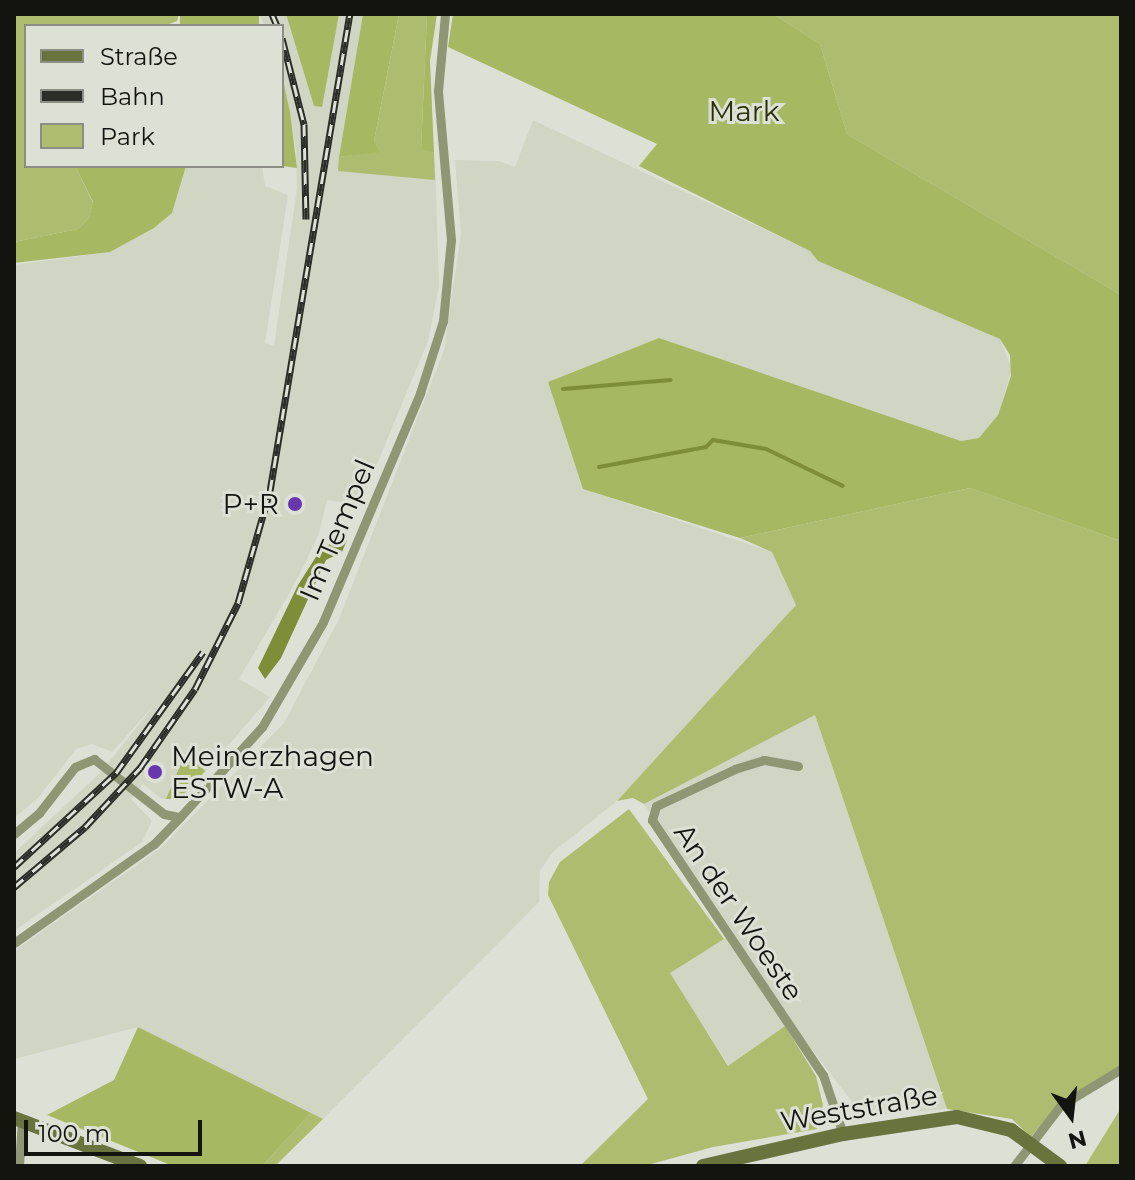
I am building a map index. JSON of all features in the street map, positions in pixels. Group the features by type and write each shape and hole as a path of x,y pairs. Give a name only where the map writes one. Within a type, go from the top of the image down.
{"main road":[{"name":"Weststraße","path":"703,1166 843,1134 957,1117 1002,1127 1032,1142 1060,1166"},
{"path":"18,1119 140,1166"}],"street":[{"name":"Im Tempel","path":"14,943 154,844 180,817 262,727 323,622 434,356 449,285 450,211 438,91 445,14"},
{"path":"14,834 39,813 75,767 94,759 164,814 180,817"},
{"name":"An der Woeste","path":"798,766 764,760 735,769 656,806 652,820 823,1075 843,1134"},
{"path":"1014,1166 1060,1106 1121,1069"},
{"path":"18,1119 19,1166"}],"shaded area":[{"path":"259,14 286,14 314,106 321,107 339,14 363,14 339,157 435,161 439,286 428,341 360,505 327,500 318,536 294,585 239,679 270,697 182,799 162,799 143,784 131,799 152,821 142,842 14,931 14,853 102,771 155,704 112,752 92,744 76,749 38,798 14,818 14,265 110,252 154,228 172,213 185,168 262,168 265,186 288,195 265,343 274,346 297,188 296,149 284,86 284,24 264,24"},
{"path":"533,120 810,251 818,261 1000,339 1012,369 998,415 979,438 961,441 659,338 548,382 584,489 772,552 797,605 617,801 553,852 540,871 539,902 323,1119 138,1027 14,1059 14,951 161,848 284,723 339,619 444,350 461,234 455,160 499,161 515,167"},
{"path":"339,539 347,540 342,552 326,560 281,658 265,679 258,668 298,585 321,549"},
{"path":"815,715 947,1109 863,1116 791,1022 729,1066 669,973 734,933 644,804"}],"green space":[{"path":"14,14 179,14 177,21 169,24 24,24 24,168 76,168 93,203 89,218 78,229 14,242"},
{"path":"180,14 259,14 259,24 180,24"},
{"path":"286,14 339,14 322,107 314,106"},
{"path":"363,14 399,14 374,141 380,152 339,157"},
{"path":"399,14 427,14 421,148 434,153 435,180 338,171 339,157 379,151 374,141"},
{"path":"427,14 437,14 430,61 434,153 421,149"},
{"name":"Mark","path":"453,14 773,14 820,44 847,134 1121,295 1121,541 970,488 740,538 583,489 548,382 659,338 961,441 979,438 998,415 1011,376 1010,355 1000,339 818,261 810,251 639,166 657,144 448,47"},
{"path":"773,14 1121,14 1121,295 847,134 820,44"},
{"path":"284,85 290,112 297,168 284,166"},
{"path":"76,168 185,168 172,213 154,228 110,252 14,263 14,242 78,229 89,218 93,202"},
{"path":"970,488 1121,541 1121,1065 1058,1104 1031,1137 1012,1119 947,1109 815,715 644,804 633,798 617,801 796,605 772,552 740,538"},
{"path":"186,752 205,771 179,799 166,799"},
{"path":"629,809 724,939 670,973 728,1066 785,1026 816,1076 823,1105 817,1129 713,1147 644,1166 580,1166 648,1099 548,895 549,882 560,862"},
{"path":"138,1027 311,1113 262,1166 173,1166 47,1115 114,1080"},
{"path":"1121,1108 1121,1166 1085,1166"},
{"path":"311,1113 323,1119 275,1166 262,1166"}],"waterway":[{"path":"563,389 671,380"},
{"path":"599,467 706,447 713,440 766,449 843,486"}],"railway":[{"path":"272,14 276,24"},
{"path":"14,887 85,827 140,768 195,689 238,603 270,491 350,14"},
{"path":"284,46 304,124 306,219"},
{"path":"14,867 116,773 203,652"}],"place":[{"name":"P+R","path":"295,504"},
{"name":"Meinerzhagen ESTW-A","path":"155,772"}]}
